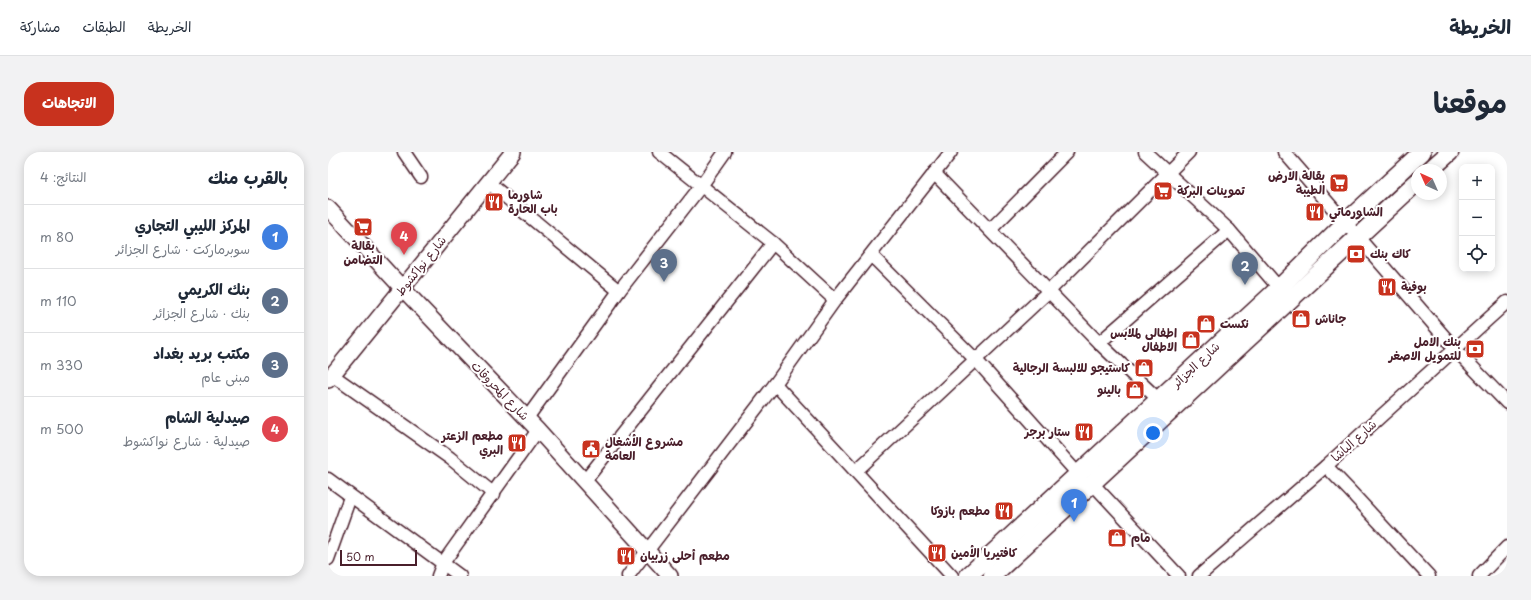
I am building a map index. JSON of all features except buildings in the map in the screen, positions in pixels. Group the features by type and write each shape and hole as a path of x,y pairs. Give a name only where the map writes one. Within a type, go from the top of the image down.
{"main road":[{"name":"شارع الجزائر","path":"992,576 1159,400 1422,152"},
{"path":"1437,164 1450,152"},
{"name":"شارع الجزائر","path":"968,576 1085,478 1411,187"}],"street":[{"path":"404,152 421,177"},
{"name":"شارع نواكشوط","path":"330,377 513,152"},
{"path":"659,152 773,243 835,300"},
{"path":"527,418 619,291 701,186 725,152"},
{"path":"628,576 775,384 835,300 951,152"},
{"path":"990,230 1067,152"},
{"path":"1145,152 1229,230 1279,288"},
{"path":"856,471 1049,291 1189,152"},
{"path":"1284,152 1455,349 1507,403"},
{"path":"934,173 1099,342 1159,400"},
{"path":"489,183 619,291"},
{"name":"شارع المحروقات","path":"328,208 403,289 527,418 670,576"},
{"path":"1099,342 1229,230"},
{"path":"584,482 773,243"},
{"path":"870,255 976,360 1085,478 1179,576"},
{"name":"شارع الباشا","path":"1199,576 1326,466 1507,302"},
{"path":"330,377 450,458 494,494"},
{"path":"775,384 952,576"},
{"path":"438,576 444,564 538,430"},
{"path":"1326,466 1429,576"},
{"path":"328,479 460,576"},
{"path":"328,559 350,496"},
{"path":"1479,576 1507,547"}],"place":[{"name":"بقالة الارض الطيبة","path":"1339,183"},
{"name":"تموينات البركة","path":"1163,191"},
{"name":"شاورما باب الحارة","path":"494,202"},
{"name":"الشاورماتي","path":"1315,212"},
{"name":"بقالة التضامن","path":"363,227"},
{"name":"كاك بنك","path":"1356,254"},
{"name":"صيدلية الشام","path":"404,255"},
{"name":"مكتب بريد بغداد","path":"664,282"},
{"name":"بنك الكريمي","path":"1245,285"},
{"name":"بوفية","path":"1387,287"},
{"name":"جاناش","path":"1301,319"},
{"name":"نكست","path":"1206,324"},
{"name":"اطفالي لملابس الاطفال","path":"1191,340"},
{"name":"بنك الامل للتمويل الاصغر","path":"1475,349"},
{"name":"كاستيجو للالبسة الرجالية","path":"1144,368"},
{"name":"بالينو","path":"1135,390"},
{"name":"ستار برجر","path":"1084,432"},
{"name":"مطعم الزعتر البري","path":"517,443"},
{"name":"مشروع الأشغال العامة","path":"591,449"},
{"name":"مطعم بازوكا","path":"1004,511"},
{"name":"المركز الليبي التجاري","path":"1074,522"},
{"name":"مام","path":"1117,538"},
{"name":"كافتيريا الأمين","path":"937,553"},
{"name":"مطعم أحلى زربيان","path":"626,556"}]}
